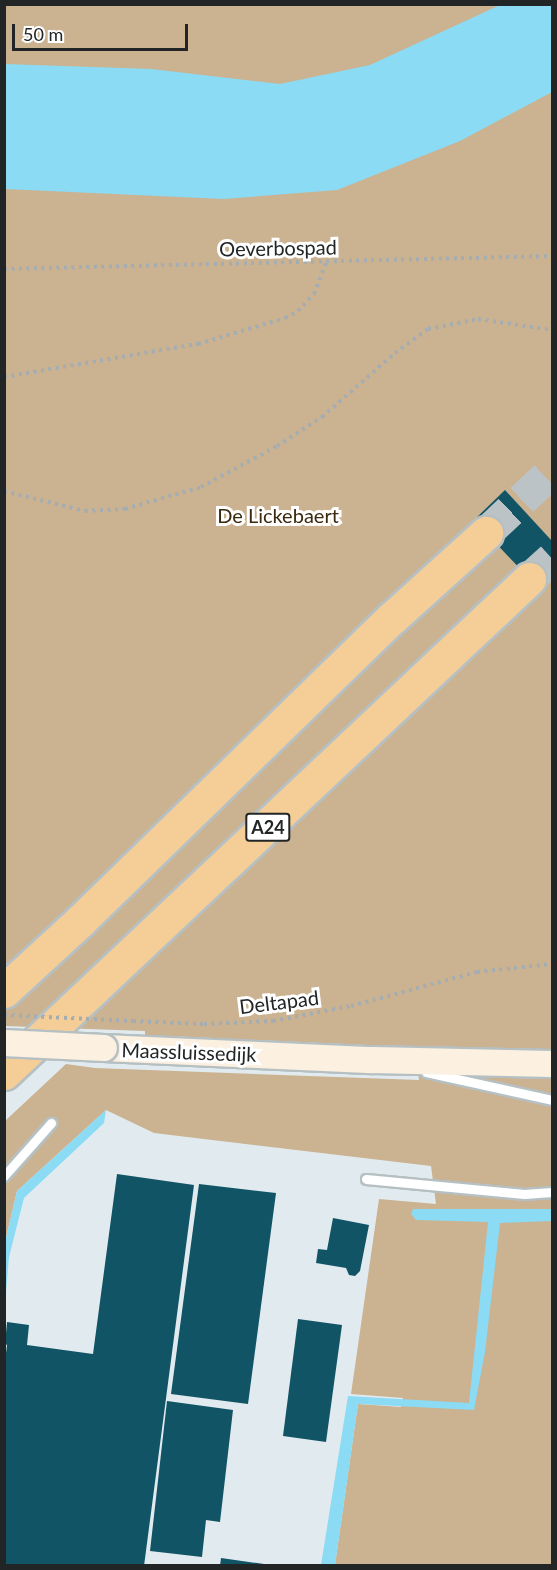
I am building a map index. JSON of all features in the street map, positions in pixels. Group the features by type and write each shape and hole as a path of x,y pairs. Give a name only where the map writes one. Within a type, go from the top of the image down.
{"highway":[{"path":"4,991 119,884 384,626 486,533"},
{"name":"A24","path":"4,1073 529,579"}],"street":[{"name":"Maassluissedijk","path":"4,1043 373,1060 552,1064"}],"lane":[{"name":"Maassluissedijk","path":"373,1060 552,1100"},
{"path":"4,1176 51,1123"},
{"path":"366,1179 524,1194 552,1192"}],"path":[{"name":"Oeverbospad","path":"4,269 552,256"},
{"path":"4,377 198,344 285,318 298,311 314,294 326,262"},
{"path":"4,491 85,511 125,509 201,487 278,446 322,417 395,353 428,328 478,319 552,330"},
{"name":"Deltapad","path":"4,1015 204,1024 273,1021 351,1006 477,972 552,964"}],"green space":[{"name":"De Lickebaert","path":"4,5 552,5 552,1565 335,1565 358,1404 401,1407 403,1398 351,1394 379,1199 436,1204 431,1166 154,1133 106,1110 17,1191 5,1242 5,1121 66,1064 95,1068 419,1080 415,1047 145,1036 145,1031 5,1026"}],"water":[{"path":"500,5 552,5 552,92 460,141 337,190 223,199 5,189 5,64 151,69 280,84 370,65"},
{"path":"106,1110 104,1123 24,1198 9,1257 5,1303 5,1242 17,1191"},
{"path":"413,1209 552,1209 552,1221 500,1223 485,1352 474,1410 358,1404 335,1565 321,1565 348,1396 469,1403 488,1222 416,1220 411,1214"}],"building":[{"path":"505,490 552,541 552,580 541,591 474,520"},
{"path":"117,1174 194,1185 144,1566 4,1566 4,1369 7,1322 29,1325 27,1345 93,1354"},
{"path":"199,1184 276,1193 248,1404 171,1394"},
{"path":"333,1218 369,1225 360,1271 355,1276 349,1275 346,1268 316,1263 318,1249 327,1250"},
{"path":"298,1319 342,1325 326,1442 283,1436"},
{"path":"167,1401 233,1410 220,1522 206,1520 202,1557 150,1551"},
{"path":"221,1558 264,1564 264,1566 220,1566"}],"tunnel":[{"path":"486,533 552,471"},
{"path":"529,579 552,558"}]}
